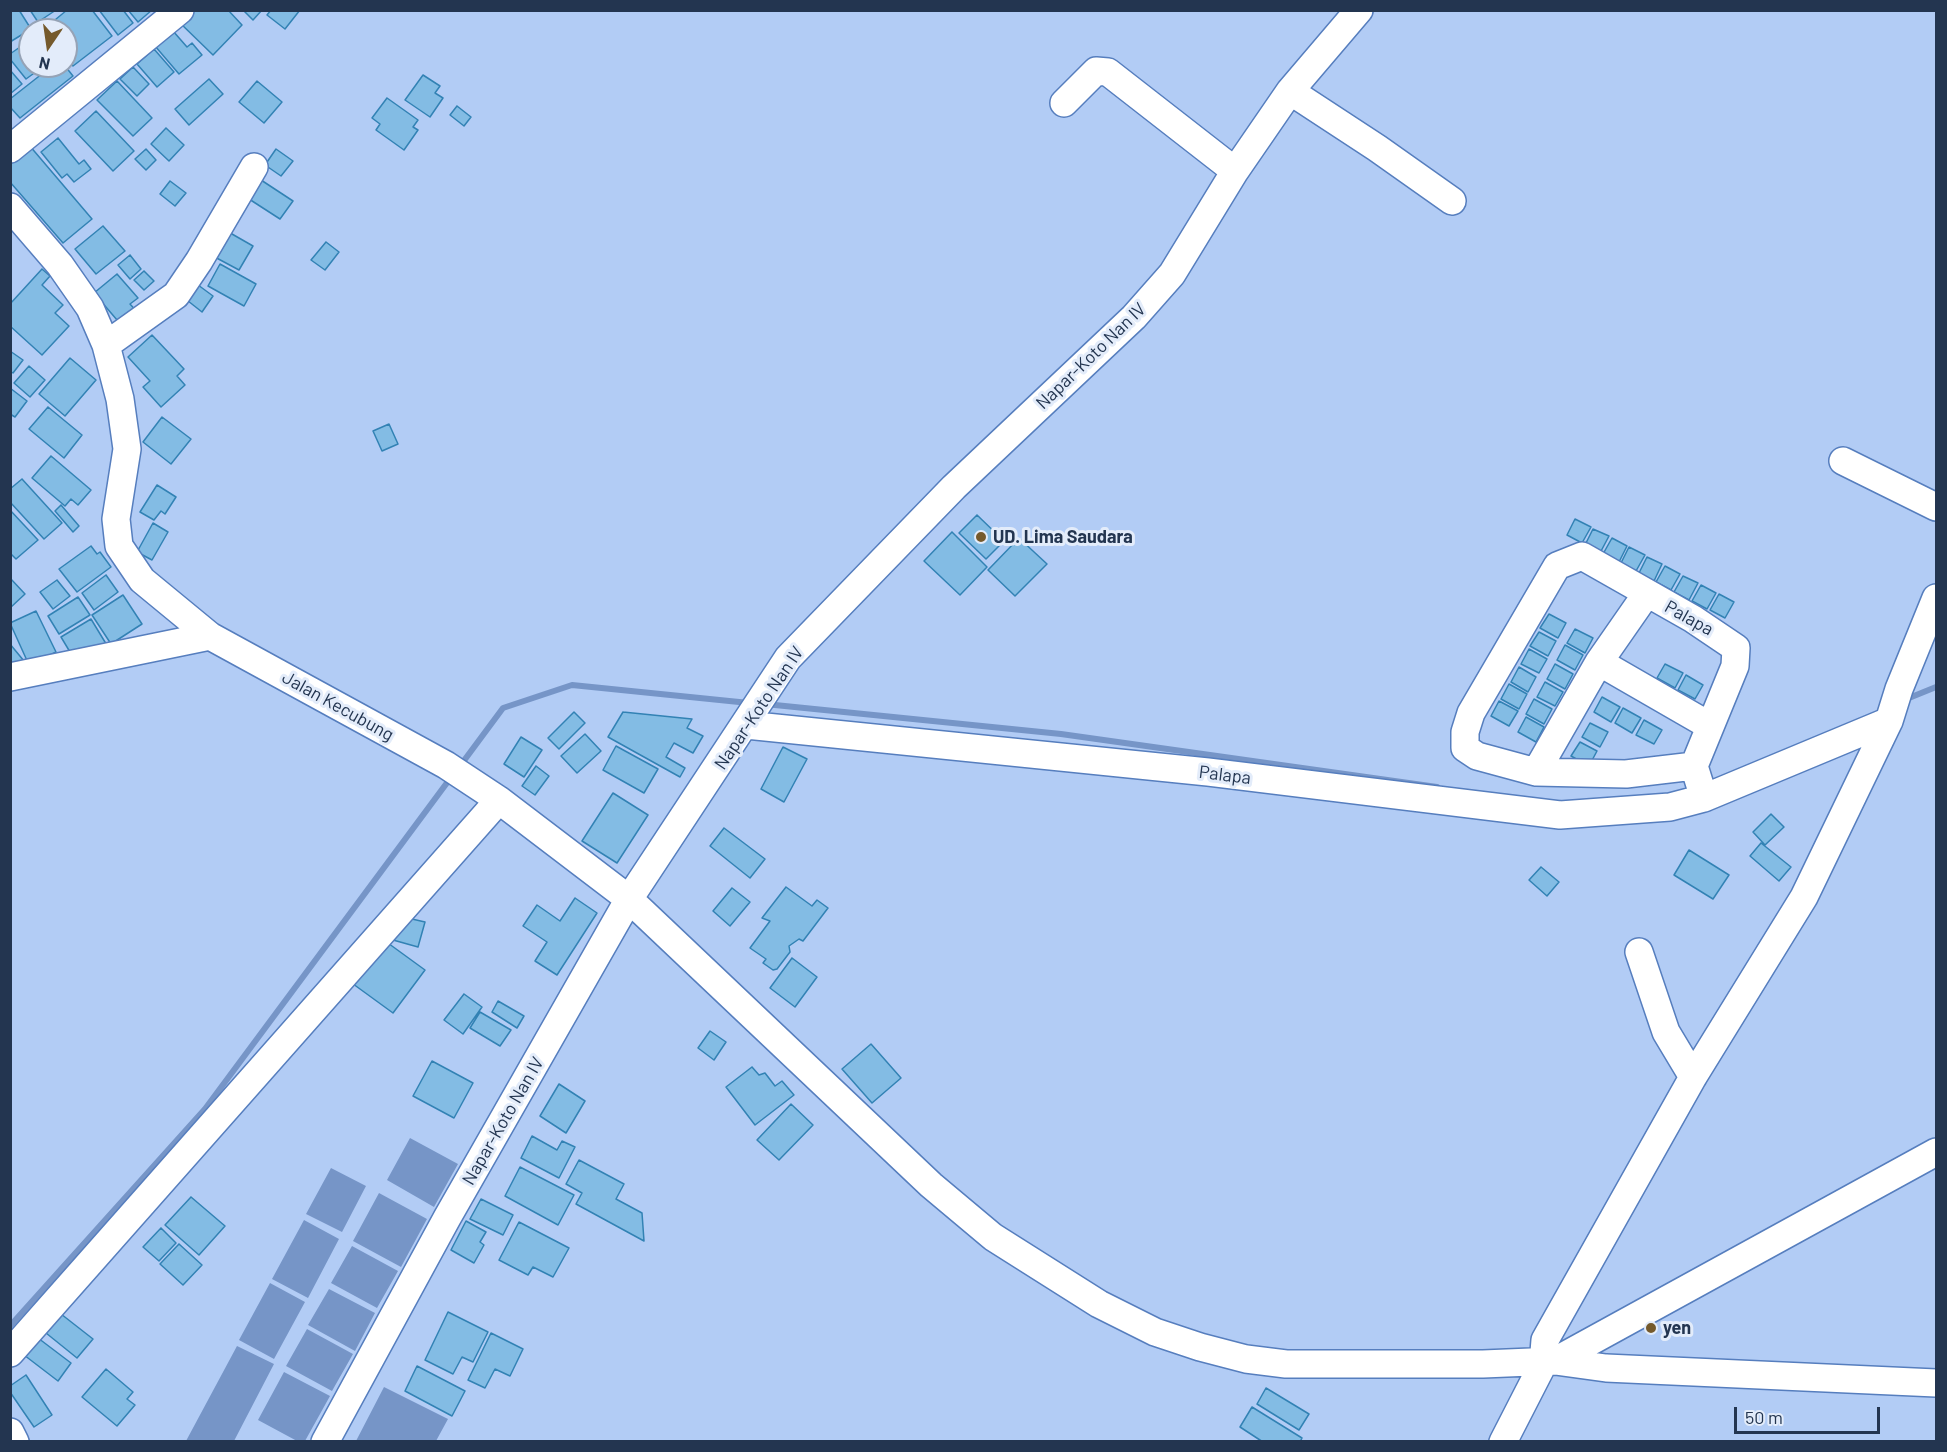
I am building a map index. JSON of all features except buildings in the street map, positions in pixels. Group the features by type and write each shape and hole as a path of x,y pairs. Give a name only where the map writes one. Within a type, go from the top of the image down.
{"street":[{"path":"10,149 180,10"},
{"name":"Napar-Koto Nan IV","path":"325,1442 447,1218 629,899 788,658 945,495 1134,317 1172,273 1235,171 1290,92 1359,10"},
{"path":"1064,103 1096,71 1108,72 1235,171"},
{"path":"1290,92 1377,148 1452,201"},
{"path":"106,345 176,295 199,261 254,167"},
{"name":"Jalan Kecubung","path":"10,207 60,265 90,308 106,345 120,399 127,449 116,519 119,546 142,580 210,636 446,765 499,800 629,899 931,1185 993,1238 1099,1304 1155,1332 1200,1347 1246,1359 1286,1364 1549,1363 1606,1368 1936,1383"},
{"path":"1843,461 1936,507"},
{"name":"Palapa","path":"1536,772 1477,756 1465,748 1465,732 1470,713 1557,566 1582,556 1725,638 1736,648 1735,666 1710,726 1699,783"},
{"path":"1647,593 1599,662 1536,772 1626,774 1699,783"},
{"path":"1549,1363 1545,1340 1693,1077 1804,897 1891,718 1899,689 1936,598"},
{"path":"10,677 210,636"},
{"path":"1599,662 1710,726"},
{"name":"Palapa","path":"753,713 1560,815 1671,807 1699,783 1891,718"},
{"path":"10,1353 499,800"},
{"path":"1639,952 1666,1032 1693,1077"},
{"path":"1503,1442 1549,1363 1936,1152"},
{"path":"10,1432 15,1442"}],"water":[{"path":"410,1138 458,1164 434,1207 387,1180"},
{"path":"331,1168 366,1186 342,1232 306,1214"},
{"path":"379,1193 427,1219 401,1267 353,1241"},
{"path":"304,1220 339,1239 308,1298 272,1279"},
{"path":"352,1246 398,1271 377,1308 331,1283"},
{"path":"270,1283 305,1302 274,1359 239,1340"},
{"path":"329,1289 375,1313 355,1351 308,1325"},
{"path":"307,1329 353,1354 332,1391 286,1366"},
{"path":"237,1346 274,1364 234,1441 186,1441"},
{"path":"284,1372 330,1396 305,1441 297,1441 258,1420"},
{"path":"384,1387 448,1419 436,1441 356,1441"}],"waterway":[{"path":"460,766 503,708 572,685 749,703"},
{"path":"1904,700 1936,687"},
{"path":"765,704 1061,734 1437,787"},
{"path":"10,1326 205,1109 452,776"}],"place":[{"name":"UD. Lima Saudara","path":"981,537"},
{"name":"yen","path":"1651,1328"}]}
